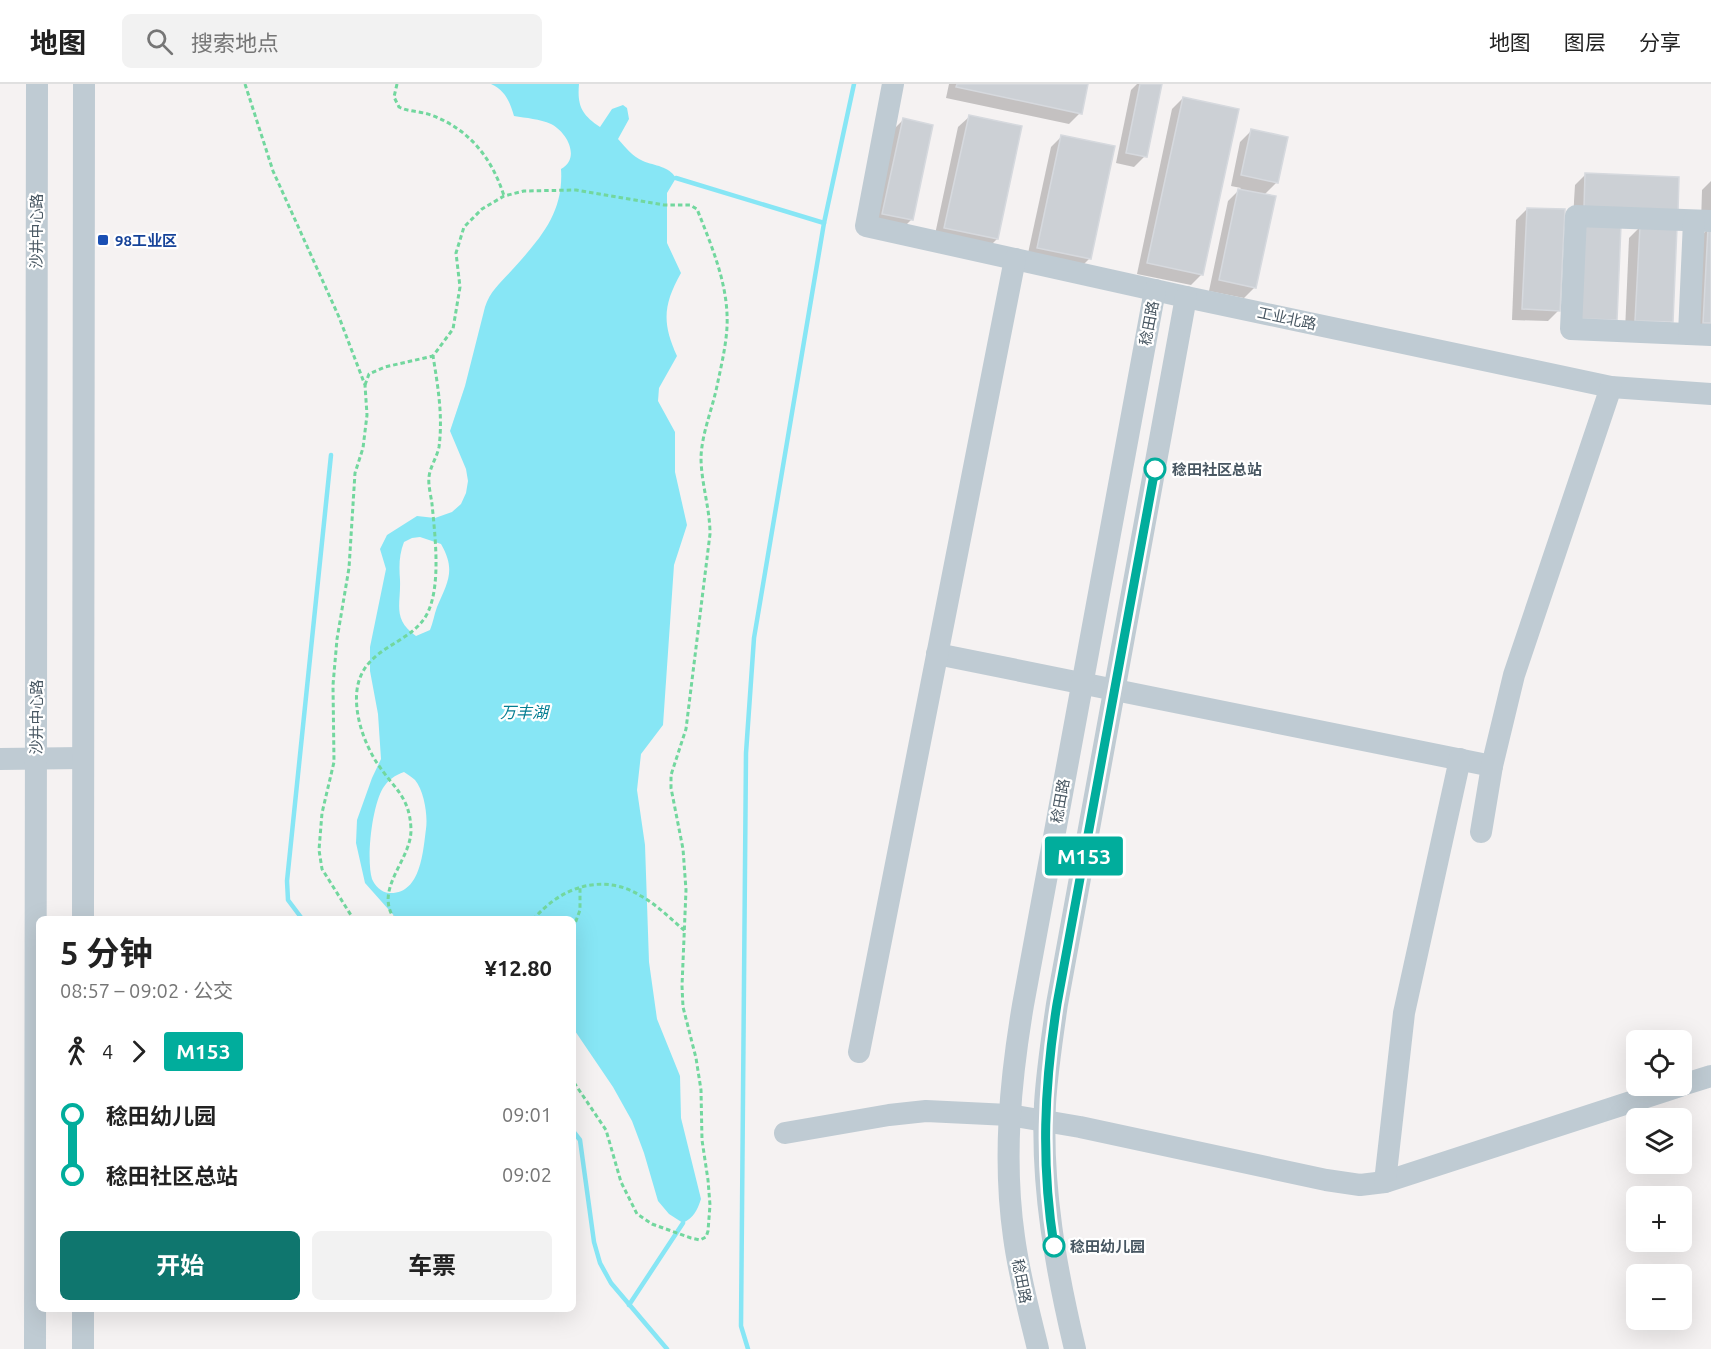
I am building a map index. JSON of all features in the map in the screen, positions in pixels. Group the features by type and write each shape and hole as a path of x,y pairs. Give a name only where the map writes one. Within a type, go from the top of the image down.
{"street":[{"name":"沙井中心路","path":"35,1349 37,84"},
{"path":"83,916 84,84"},
{"name":"工业北路","path":"893,84 866,226 1185,297 1611,387 1711,394"},
{"path":"1576,216 1702,221 1700,334 1571,329 1576,216"},
{"path":"859,1052 1015,259"},
{"name":"稔田路","path":"1038,1349 1020,1274 1013,1228 1009,1180 1009,1115 1021,1016 1155,290"},
{"name":"稔田路","path":"1075,1349 1052,1232 1046,1171 1045,1120 1049,1058 1185,297"},
{"path":"1481,832 1492,766 1514,675 1611,387"},
{"path":"937,654 1492,766"},
{"path":"0,759 83,758"},
{"path":"1384,1182 1404,1013 1460,759"},
{"path":"1692,1082 1711,1076"},
{"path":"785,1133 907,1113 1009,1115 1045,1120 1326,1180 1360,1185 1384,1182 1650,1096"},
{"path":"82,1349 83,1312"}],"path":[{"path":"245,84 273,171 339,317 364,385 367,415 363,448 355,473 349,568 337,639 333,685 334,762 322,813 319,850 322,869 351,916"},
{"path":"397,84 394,97 399,107 440,118 469,138 485,155 497,175 504,196"},
{"path":"392,916 389,912 390,884 409,846 411,830 406,804 397,787 378,765 370,751 357,711 357,692 360,674 372,658 415,629 427,615 432,602 437,559 428,477 438,450 441,427 441,408 434,356 453,328 460,287 456,253 464,227 482,209 504,196 524,191 576,190 664,206 690,205 697,209 721,276 726,297 727,328 717,388 703,441 701,458 709,507 710,534 686,729 671,775 671,788 683,849 686,890 683,1007 696,1058 701,1090 702,1140 710,1205 706,1237 700,1240 691,1238 652,1224 637,1214 621,1182 606,1130 576,1085"},
{"path":"364,385 369,374 385,367 434,356"},
{"path":"536,916 544,906 561,894 580,886 602,884 622,887 640,895 685,931"},
{"path":"576,921 580,910 580,886"}],"water":[{"name":"万丰湖","path":"491,84 579,84 582,109 600,127 612,109 623,105 627,108 629,119 618,139 636,157 666,169 676,178 667,193 667,243 681,273 668,305 667,324 677,356 659,388 658,401 675,432 675,472 687,525 674,565 663,725 641,754 637,790 645,845 649,962 657,1019 680,1076 681,1118 701,1199 695,1213 683,1223 669,1214 658,1201 632,1121 613,1087 576,1032 576,916 394,916 365,883 356,843 357,820 381,759 378,714 370,671 370,647 386,569 380,549 387,535 417,516 435,518 452,512 461,504 468,481 466,469 450,431 465,386 485,307 493,291 532,247 548,224 559,199 561,169 570,158 570,145 557,128 547,122 514,116 511,106 500,90","holes":["420,537 441,544 446,553 449,576 430,630 416,636 408,630 399,611 401,551 404,542 412,538","404,772 415,780 421,790 426,810 426,829 421,859 414,879 408,887 400,892 389,893 375,884 370,870 371,833 376,807 383,788 392,778"]}],"building":[{"path":"957,84 1088,84 1082,114 956,87"},
{"path":"1140,84 1162,84 1147,157 1126,153"},
{"path":"1183,97 1239,109 1203,275 1147,263"},
{"path":"969,115 1022,126 998,239 944,228"},
{"path":"903,118 933,125 913,220 882,214"},
{"path":"1251,129 1288,137 1278,183 1241,175"},
{"path":"1061,135 1115,146 1091,259 1037,248"},
{"path":"1585,173 1679,177 1678,212 1584,207"},
{"path":"1238,189 1276,196 1256,288 1219,280"},
{"path":"1527,208 1565,209 1560,311 1522,309"},
{"path":"1583,224 1621,225 1617,320 1579,319"},
{"path":"1640,226 1677,227 1673,322 1635,321"},
{"path":"1708,228 1711,228 1711,323 1703,323"}],"waterway":[{"path":"748,1349 741,1326 746,753 754,638 824,223 854,84"},
{"path":"676,178 824,223"},
{"path":"300,916 288,900 287,881 331,455"},
{"path":"576,1135 580,1140 594,1242 600,1263 611,1283 667,1349"},
{"path":"629,1305 683,1223"}],"bus line":[{"name":"M153","path":"1054,1246 1045,1154 1045,1105 1049,1058 1155,469"}],"place":[{"name":"98工业区","path":"103,240"},
{"name":"稔田社区总站","path":"1155,469"},
{"name":"稔田幼儿园","path":"1054,1246"}]}
